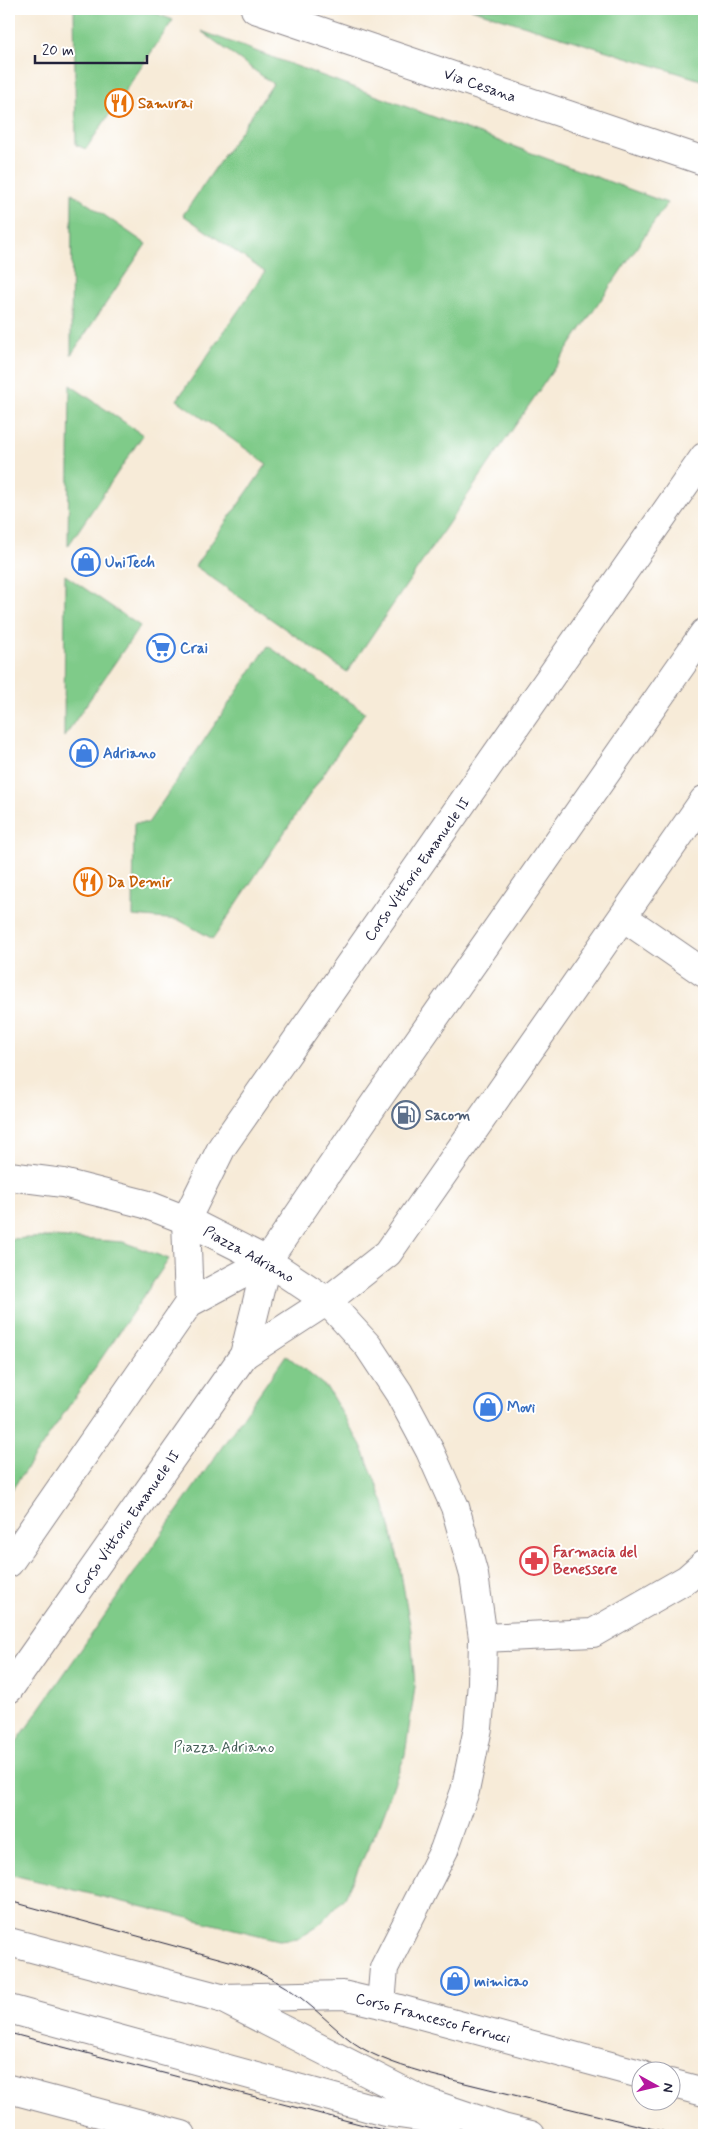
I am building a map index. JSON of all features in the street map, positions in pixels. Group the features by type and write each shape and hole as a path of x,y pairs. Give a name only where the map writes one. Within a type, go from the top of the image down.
{"street":[{"name":"Via Cesana","path":"255,9 704,161"},
{"name":"Corso Vittorio Emanuele II","path":"189,1302 186,1220 222,1148 704,457"},
{"name":"Corso Vittorio Emanuele II","path":"9,1689 158,1480 244,1355 267,1261 377,1100 704,633"},
{"name":"Corso Vittorio Emanuele II","path":"244,1355 327,1301 388,1253 704,800"},
{"path":"622,917 704,973"},
{"name":"Piazza Adriano","path":"9,1176 63,1182 145,1204 186,1220 267,1261 327,1301 368,1346 400,1393 430,1450 455,1507 474,1575 483,1638 482,1683 478,1728 465,1790 444,1850 384,1968 381,2004"},
{"name":"Corso Vittorio Emanuele II","path":"9,1563 189,1302 267,1261"},
{"path":"483,1638 593,1633 687,1580 704,1564"},
{"name":"Corso Francesco Ferrucci","path":"9,1942 221,1998 423,2101 503,2128 531,2135"},
{"name":"Corso Francesco Ferrucci","path":"221,1998 343,1995 630,2071"},
{"path":"9,2009 385,2112 416,2118 503,2128"},
{"path":"680,2086 704,2092"},
{"path":"9,2089 182,2135"}],"green space":[{"path":"74,9 145,9 173,20 86,149 76,145"},
{"path":"471,9 704,9 704,81"},
{"path":"201,31 667,203 347,672 195,566 267,464 177,400 265,272 183,215 273,84"},
{"path":"72,193 146,244 71,355"},
{"path":"70,385 143,435 68,546"},
{"path":"65,575 140,626 64,737"},
{"path":"268,646 365,712 213,939 179,920 133,916 134,823 148,823"},
{"path":"52,1237 123,1242 169,1259 9,1494 9,1239"},
{"name":"Piazza Adriano","path":"286,1355 327,1388 361,1445 384,1503 399,1562 411,1631 415,1687 405,1755 377,1829 345,1897 320,1924 298,1938 279,1940 9,1874 9,1753"}],"tram line":[{"path":"9,1901 233,1962 251,1969 293,1992 363,2049 402,2066 678,2135"},
{"path":"9,2033 402,2135"}],"place":[{"name":"Samurai","path":"119,103"},
{"name":"UniTech","path":"86,562"},
{"name":"Crai","path":"161,648"},
{"name":"Adriano","path":"84,753"},
{"name":"Da Demir","path":"88,882"},
{"name":"Sacom","path":"406,1115"},
{"name":"Movi","path":"488,1407"},
{"name":"Farmacia del Benessere","path":"534,1561"},
{"name":"mimicao","path":"455,1981"}]}
